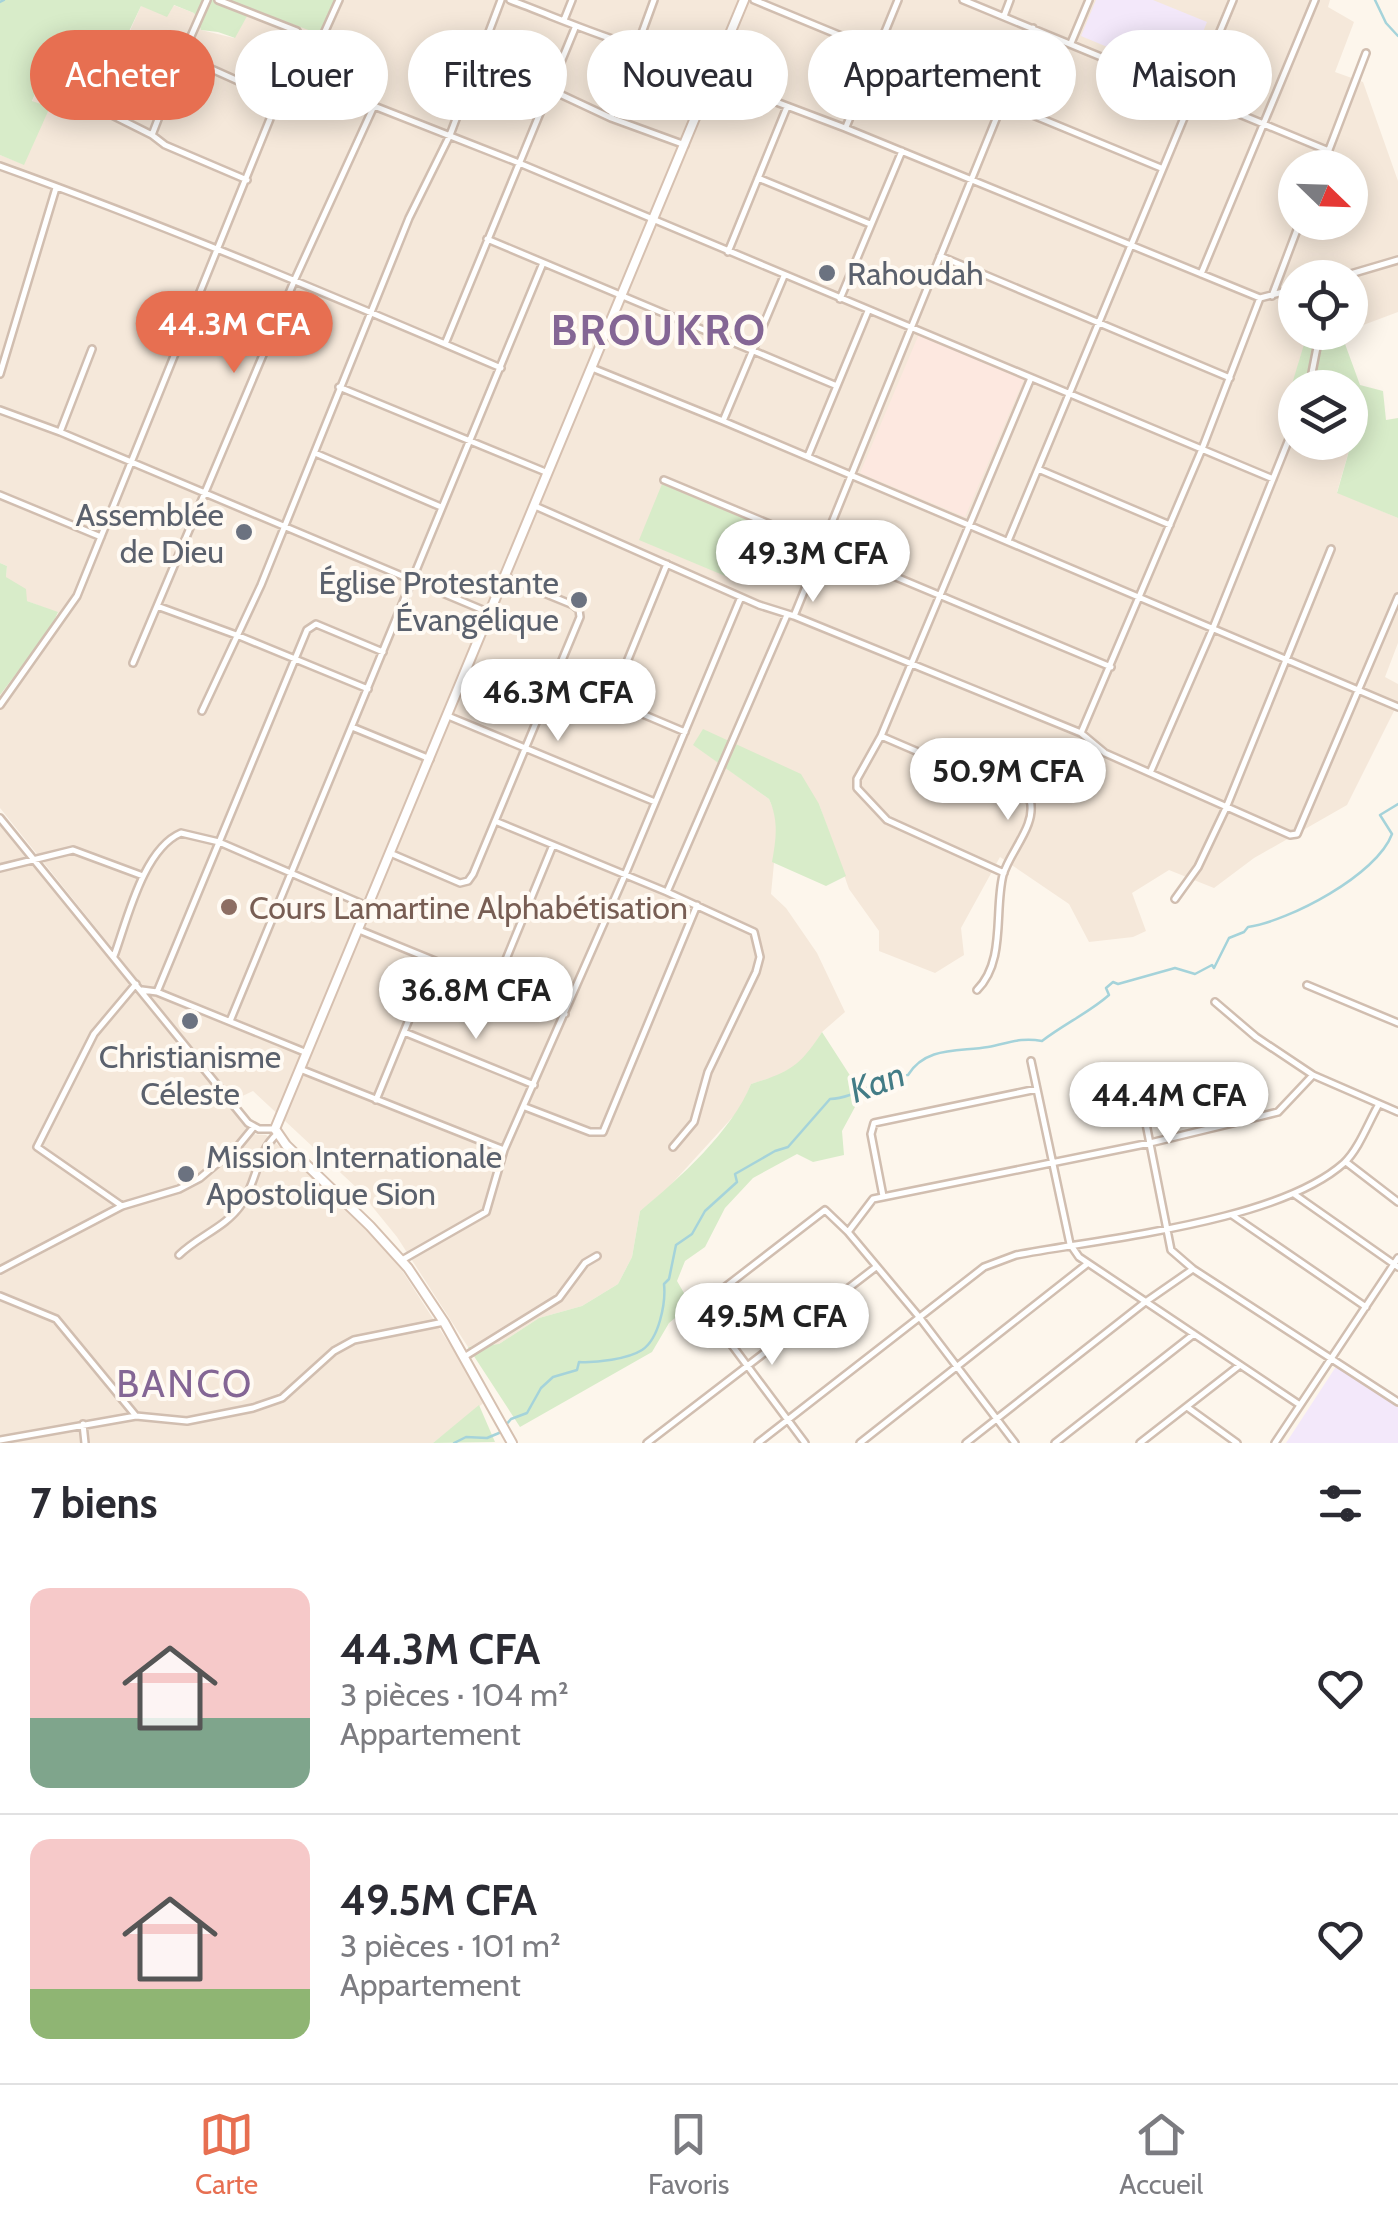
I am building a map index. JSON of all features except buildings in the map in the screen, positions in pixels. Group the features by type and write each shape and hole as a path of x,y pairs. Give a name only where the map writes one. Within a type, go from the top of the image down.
{"street":[{"path":"193,30 206,0"},
{"path":"218,0 294,30"},
{"path":"326,30 339,0"},
{"path":"202,711 239,636 410,218 450,134 501,0"},
{"path":"510,0 587,31"},
{"path":"564,20 572,0"},
{"path":"643,30 654,0"},
{"path":"732,30 744,0"},
{"path":"754,0 825,30"},
{"path":"886,30 898,0"},
{"path":"963,0 1038,30"},
{"path":"1004,16 1010,0"},
{"path":"1076,31 1090,0"},
{"path":"1220,30 1233,0"},
{"path":"1200,274 1315,0"},
{"path":"567,47 575,28"},
{"path":"1328,150 1366,53"},
{"path":"788,109 846,128 1260,298 1278,294"},
{"path":"388,112 520,163 1273,479"},
{"path":"122,120 165,145 247,180"},
{"path":"152,135 158,120"},
{"path":"0,705 76,596 270,120"},
{"path":"133,663 296,278 368,120"},
{"path":"445,344 537,120"},
{"path":"616,120 684,145"},
{"path":"178,1255 229,1220 238,1209 267,1143 276,1132 694,120"},
{"path":"728,252 781,120"},
{"path":"846,128 849,120"},
{"path":"667,892 820,547 994,120"},
{"path":"1043,120 1161,168"},
{"path":"1008,541 1181,120"},
{"path":"1255,120 1326,150"},
{"path":"840,299 902,151"},
{"path":"0,166 254,266 296,278 501,368"},
{"path":"757,178 870,224"},
{"path":"0,374 56,188"},
{"path":"487,239 837,386"},
{"path":"1272,296 1293,240"},
{"path":"940,256 1230,378"},
{"path":"1368,269 1398,260"},
{"path":"230,1021 544,263"},
{"path":"723,421 784,275"},
{"path":"1082,734 1202,449 1260,298"},
{"path":"808,456 868,311"},
{"path":"60,432 92,349"},
{"path":"592,368 1398,707"},
{"path":"1004,873 887,820 857,788 1031,378"},
{"path":"339,387 548,473"},
{"path":"0,410 490,613"},
{"path":"315,452 441,507"},
{"path":"1150,772 1281,460"},
{"path":"1038,468 1170,525"},
{"path":"664,480 1111,667"},
{"path":"0,495 101,537"},
{"path":"534,505 741,597 1082,734 1106,753 1290,835 1297,834 1398,597"},
{"path":"1175,898 1198,867 1226,808 1331,549"},
{"path":"611,700 667,564"},
{"path":"390,852 460,883 468,881 555,678 580,617 579,610 505,577"},
{"path":"402,1260 486,1212 504,1150 741,597"},
{"path":"157,606 368,689"},
{"path":"158,992 307,630 316,624 383,652"},
{"path":"555,678 685,732"},
{"path":"448,716 655,802"},
{"path":"352,727 430,760"},
{"path":"881,736 1030,800 1030,817 1004,873 993,958 977,990"},
{"path":"0,818 253,1128 276,1132 402,1260 444,1322 512,1443"},
{"path":"494,821 748,927 758,941 760,957 756,972 703,1084 694,1122 673,1147"},
{"path":"114,956 144,876 174,836 188,833 219,842 367,906"},
{"path":"495,986 553,845"},
{"path":"0,868 74,850 144,876"},
{"path":"525,1107 590,1132 603,1132 696,905"},
{"path":"357,929 565,1014"},
{"path":"376,1100 433,961"},
{"path":"1306,985 1398,1023"},
{"path":"138,987 307,1053"},
{"path":"122,1206 37,1146 94,1034 138,987"},
{"path":"1215,1002 1256,1037 1312,1075 1398,1112"},
{"path":"404,1032 534,1086"},
{"path":"1030,1061 1070,1244 1087,1264 1300,1404"},
{"path":"300,1068 504,1150"},
{"path":"1136,1073 1171,1250 1193,1270 1398,1402"},
{"path":"848,1232 873,1199 883,1196 1150,1143 1278,1112 1312,1075"},
{"path":"883,1196 870,1134 874,1123 1037,1089"},
{"path":"758,1443 968,1279 998,1260 1230,1214 1293,1194 1346,1162 1379,1104"},
{"path":"0,1270 122,1206 179,1190 200,1178 253,1128"},
{"path":"1346,1162 1398,1202"},
{"path":"1275,1443 1397,1263 1293,1194"},
{"path":"805,1443 702,1305 825,1210 920,1318 1014,1443"},
{"path":"1230,1214 1366,1307"},
{"path":"464,1357 544,1304 560,1298 585,1263 597,1256"},
{"path":"860,1443 1087,1264"},
{"path":"647,1443 876,1266"},
{"path":"966,1443 1144,1303 1193,1270"},
{"path":"0,1296 56,1319 136,1416"},
{"path":"0,1440 136,1416 188,1421 253,1408 282,1398 334,1351 354,1340 444,1322"},
{"path":"1055,1443 1194,1334"},
{"path":"1140,1443 1240,1365"},
{"path":"1186,1407 1237,1443"},
{"path":"83,1424 85,1443"}],"shaded area":[{"path":"337,0 1330,0 1328,7 1354,22 1335,72 1363,82 1398,181 1398,312 1368,323 1368,260 1278,260 1278,350 1315,350 1302,370 1278,370 1278,460 1346,460 1337,492 1398,518 1398,643 1385,677 1398,684 1398,703 1347,805 1254,858 1214,888 1169,870 1132,893 1146,931 1133,937 1089,942 1069,904 1000,857 961,928 964,955 935,973 879,951 879,931 849,889 819,804 694,745 769,799 777,832 771,894 786,908 817,953 845,1012 822,1032 804,1061 777,1076 751,1084 741,1108 667,1189 640,1211 632,1257 618,1284 582,1306 539,1318 499,1344 468,1347 397,1237 358,1189 253,1091 234,1100 0,808 0,695 58,613 27,601 6,577 7,566 0,563 0,155 23,164 43,120 215,120 215,33 235,36 235,120 388,120 388,30 239,30 251,9"},
{"path":"1096,0 1153,0 1207,22 1204,30 1096,30 1096,42 1081,36"},
{"path":"173,5 194,13 201,30 130,30 141,6"},
{"path":"919,334 1024,379 965,517 860,473"},
{"path":"0,822 251,1134 266,1135 297,1161 365,1226 403,1272 486,1401 433,1443 0,1443"},
{"path":"1337,1365 1398,1405 1398,1443 1286,1443"}],"green space":[{"path":"0,0 337,0 324,30 308,30 251,9 239,30 235,30 235,38 215,30 201,30 194,13 174,5 167,17 141,6 130,30 30,30 30,120 44,120 24,165 0,155"},
{"path":"1302,350 1347,350 1355,370 1296,370"},
{"path":"1368,387 1383,391 1386,420 1398,418 1398,518 1337,493 1346,460 1368,460"},
{"path":"662,484 753,522 730,578 639,540"},
{"path":"0,563 7,566 6,577 26,589 27,601 58,612 51,628 0,695"},
{"path":"703,729 801,774 819,804 846,876 826,886 772,862 775,823 769,799 693,745"},
{"path":"822,1032 862,1094 842,1131 844,1155 813,1162 797,1154 753,1178 725,1208 705,1247 685,1261 677,1281 691,1305 669,1323 652,1352 520,1427 468,1347 499,1344 539,1318 582,1306 618,1284 632,1257 640,1211 718,1136 751,1084 793,1066"},
{"path":"479,1405 495,1442 433,1443"}],"waterway":[{"path":"0,2 4,0"},
{"path":"1375,0 1386,23 1398,36"},
{"name":"Kan","path":"454,1443 466,1437 487,1438 499,1433 511,1419 527,1413 541,1388 553,1377 577,1370 579,1362 620,1358 648,1345 660,1320 664,1284 669,1279 676,1245 692,1234 705,1211 737,1182 735,1174 788,1147 830,1099 908,1075 934,1055 1021,1040 1042,1041 1109,995 1106,988 1113,982 1118,984 1175,968 1195,974 1212,965 1214,968 1229,938 1248,927 1308,906 1369,865 1392,834 1380,815 1398,804"}],"place":[{"name":"Rahoudah","path":"827,273"},
{"name":"Assemblée de Dieu","path":"244,532"},
{"name":"Église Protestante Évangélique","path":"579,600"},
{"name":"Cours Lamartine Alphabétisation","path":"229,907"},
{"name":"Christianisme Céleste","path":"190,1021"},
{"name":"Mission Internationale Apostolique Sion","path":"186,1174"}],"district":[{"name":"BROUKRO","path":"659,330"},
{"name":"BANCO","path":"185,1383"}]}
